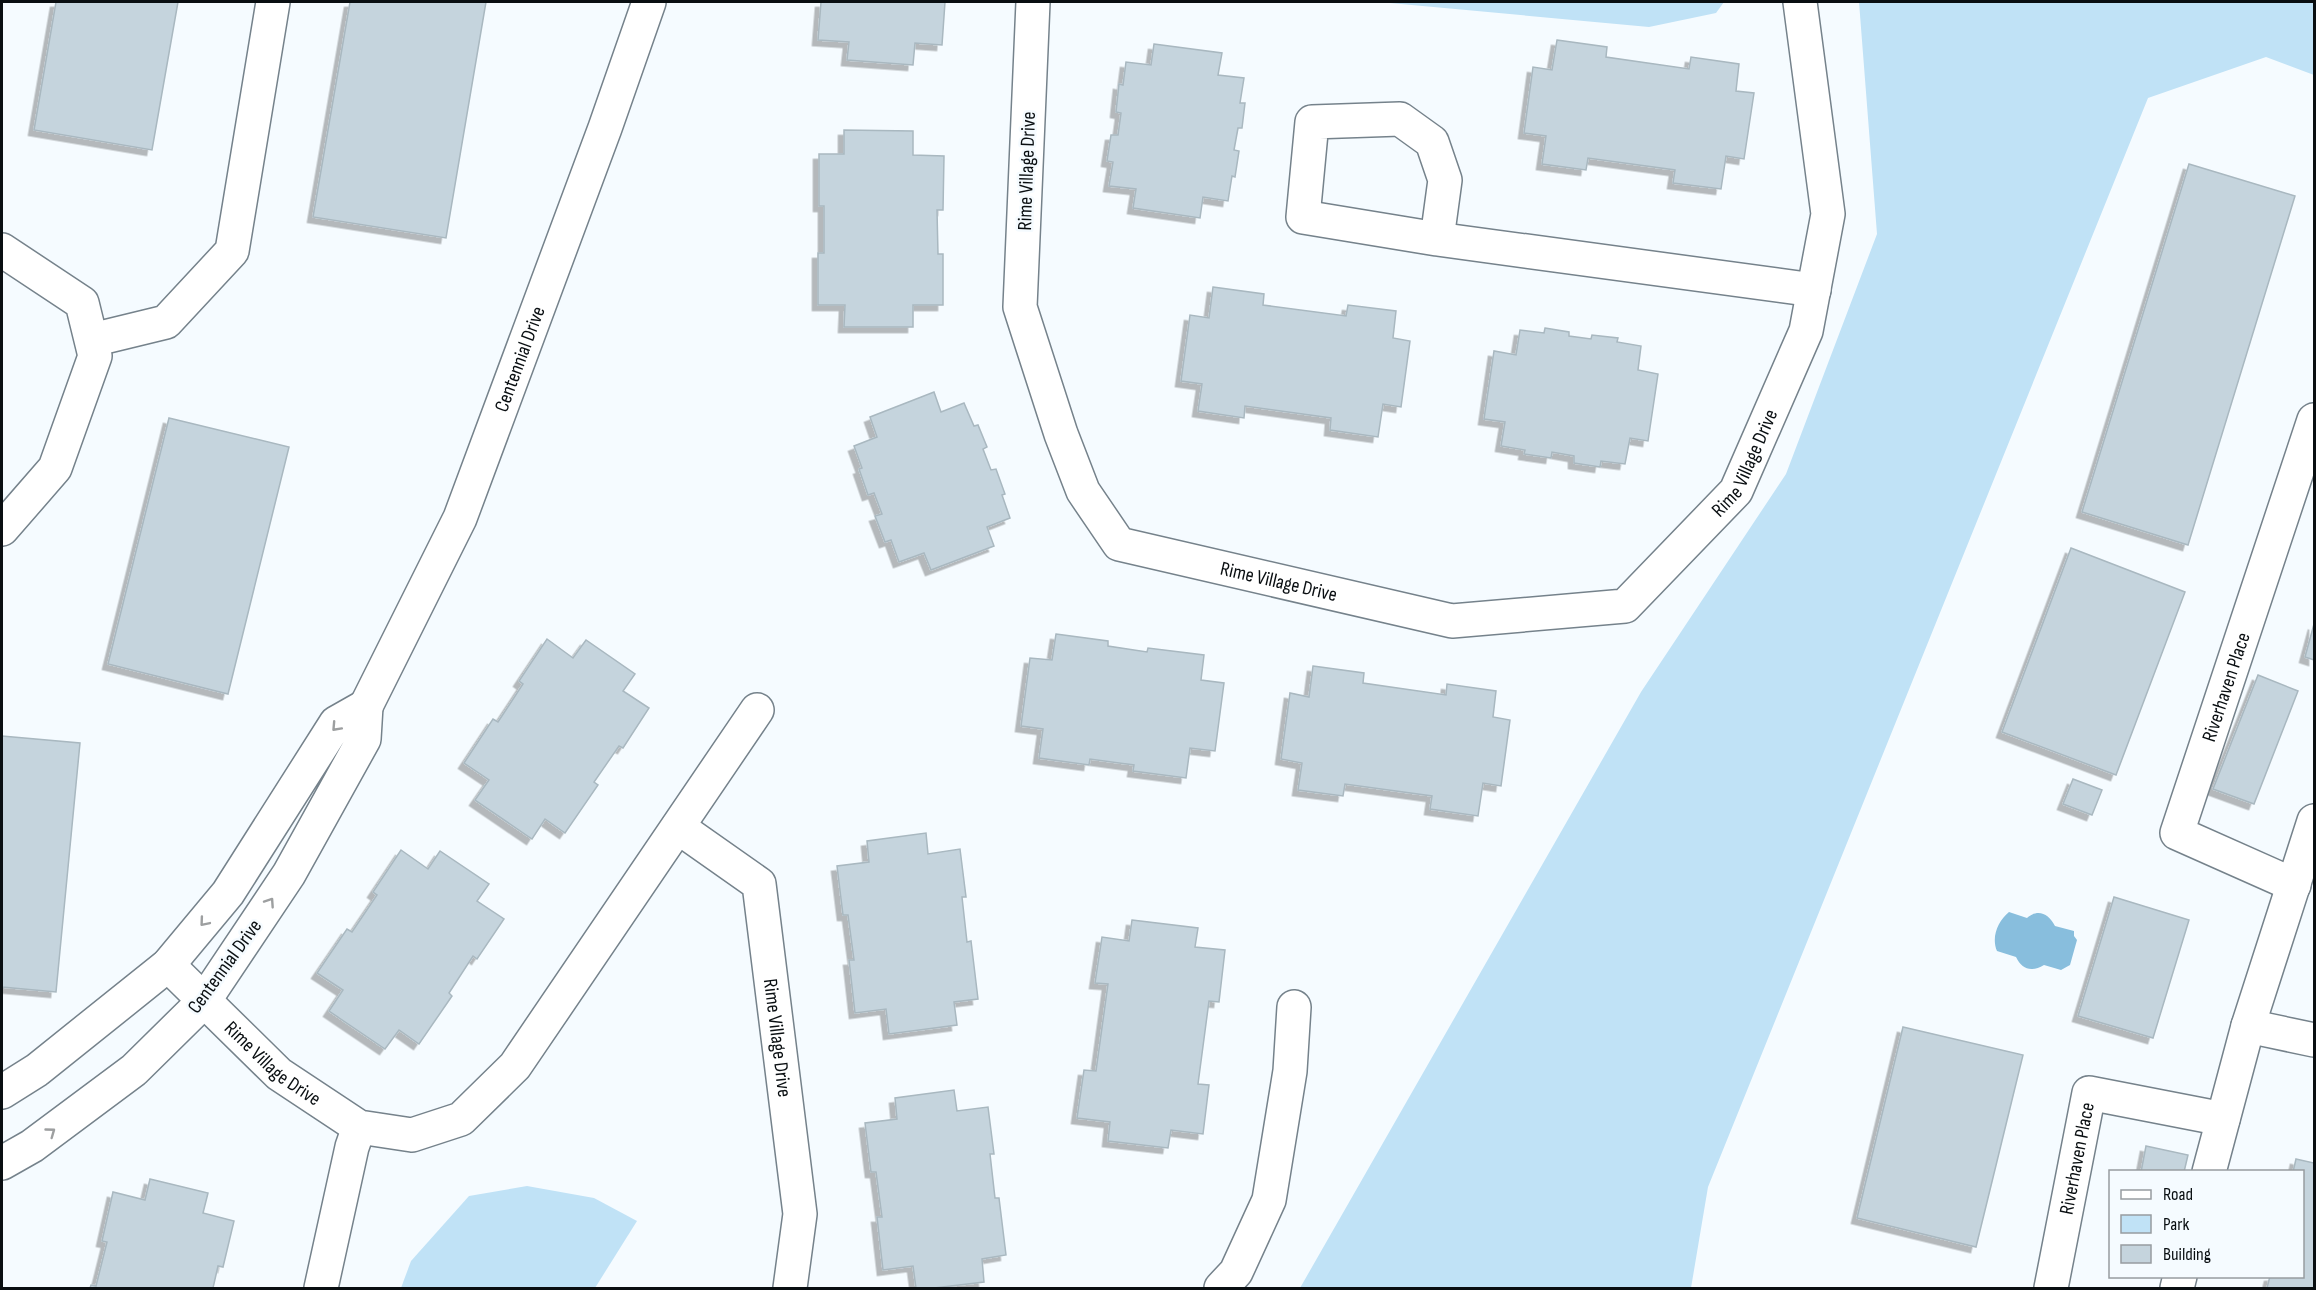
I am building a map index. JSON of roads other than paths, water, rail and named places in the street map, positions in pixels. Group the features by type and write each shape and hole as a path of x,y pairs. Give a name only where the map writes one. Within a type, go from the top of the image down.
{"street":[{"path":"92,340 166,322 232,251 273,2"},
{"name":"Centennial Drive","path":"2,1163 32,1146 134,1070 204,1000 289,874 364,739 366,706 460,518 605,128 649,2"},
{"name":"Rime Village Drive","path":"1033,2 1020,307 1061,434 1083,491 1119,544 1452,621 1625,606 1736,491 1806,331 1828,214 1800,2"},
{"path":"1437,239 1445,180 1432,142 1400,119 1312,122 1303,217 1437,239 1814,290"},
{"path":"2,250 82,303 95,356 55,468 2,529"},
{"name":"Riverhaven Place","path":"2294,885 2177,833 2314,420"},
{"name":"Centennial Drive","path":"2,1092 37,1070 168,965 228,892 336,723 366,706"},
{"name":"Rime Village Drive","path":"168,965 279,1074 359,1127 411,1135 461,1119 515,1066 757,710"},
{"path":"2210,1170 2248,1026 2314,821"},
{"name":"Rime Village Drive","path":"678,827 759,884 800,1214 789,1288"},
{"path":"1221,1288 1236,1272 1269,1200 1290,1071 1293,1006"},
{"path":"2248,1026 2314,1040"},
{"name":"Riverhaven Place","path":"2051,1288 2089,1093 2223,1119"},
{"path":"321,1288 352,1147 359,1127"}]}
